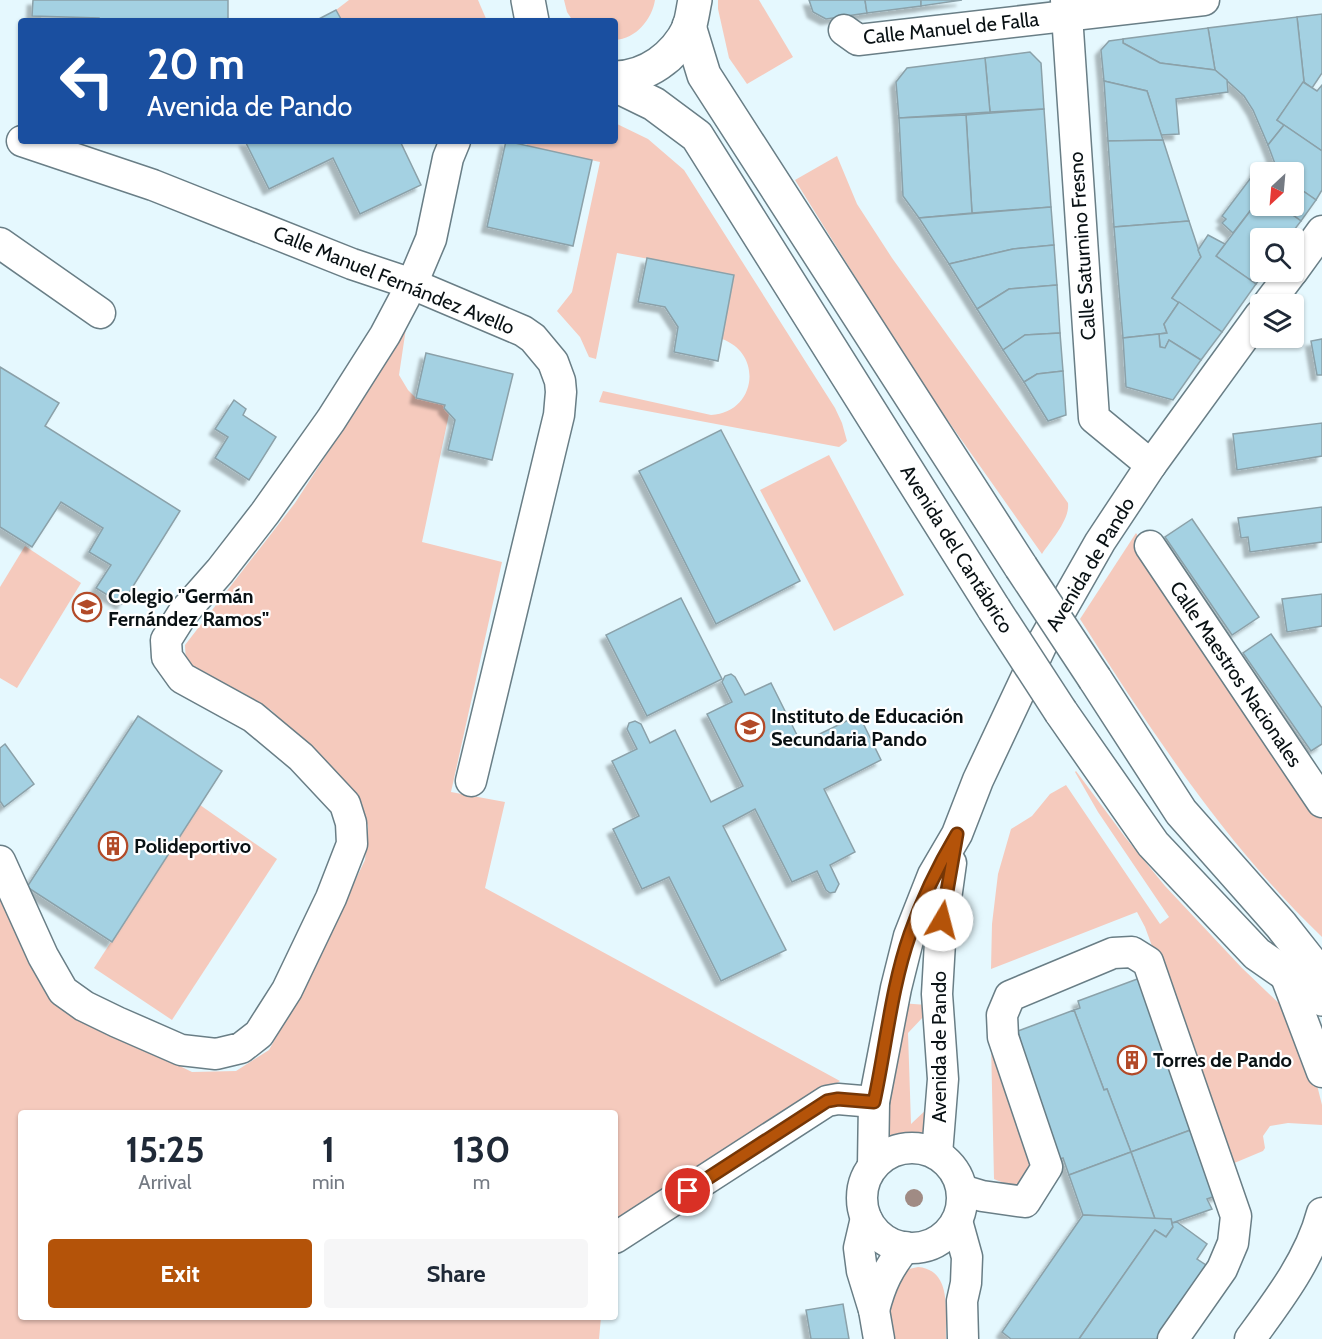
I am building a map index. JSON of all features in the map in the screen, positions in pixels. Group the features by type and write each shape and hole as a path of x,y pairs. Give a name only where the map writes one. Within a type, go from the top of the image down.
{"main road":[{"path":"618,78 629,78 654,67 675,50 692,13"},
{"path":"692,13 704,75 1181,812 1281,925 1322,977"},
{"name":"Avenida del Cantábrico","path":"618,87 654,104 697,136 994,609 1061,712 1153,844 1257,954 1322,999"}],"street":[{"name":"Calle Manuel de Falla","path":"844,30 858,40 1066,8 1204,0"},
{"name":"Calle Saturnino Fresno","path":"1066,8 1094,418 1151,465"},
{"name":"Calle Manuel Fernández Avello","path":"0,135 18,140"},
{"name":"Calle Manuel Fernández Avello","path":"31,144 153,185 352,264 412,284 507,324 533,338 554,362 561,392 559,415 471,781"},
{"path":"0,861 42,956 63,991 84,1006 181,1050 216,1054 241,1048 260,1034 287,990 331,898 352,844 351,823 345,804 301,757 253,717 182,678 167,657 166,640 183,614 265,513 331,420 385,335 412,284 430,239 448,158 454,144"},
{"path":"1304,256 1322,231"},
{"path":"0,243 100,313"},
{"path":"1276,294 1285,282"},
{"name":"Avenida de Pando","path":"873,1166 874,1102 896,988 909,936 933,875 957,834 983,769 1043,642 1100,542 1151,465 1250,329"},
{"name":"Calle Maestros Nacionales","path":"1150,546 1322,802"},
{"name":"Avenida de Pando","path":"937,1154 943,1079 937,994 939,942 957,834"},
{"path":"962,1190 982,1196 1025,1202 1047,1167 1003,1037 1002,1015 1010,996 1113,953 1132,952 1148,962 1236,1216 1233,1243 1222,1269 1173,1339"},
{"path":"1285,974 1322,1072"},
{"path":"618,1236 827,1101 838,1099 874,1102"},
{"path":"874,1310 881,1283 888,1269 917,1246 946,1235 957,1221 962,1201 962,1190 954,1169 937,1154 914,1147 902,1148 881,1158 873,1166 863,1186 862,1197 866,1218 882,1238 893,1244 917,1246 950,1270 962,1301"},
{"path":"1250,1339 1304,1256 1322,1213"},
{"path":"866,1218 859,1248 866,1290 874,1310 879,1339"},
{"path":"957,1221 967,1257 966,1283 962,1301 963,1339"}],"shaded area":[{"path":"349,0 478,0 486,18 340,18 336,10"},
{"path":"564,0 655,0 647,21 636,32 623,39 618,40 618,18 571,18"},
{"path":"718,0 759,0 793,57 747,84 729,58"},
{"path":"618,124 648,139 684,170 835,408 847,441 839,447 599,402 603,391 711,415 726,412 738,404 749,382 749,369 744,357 735,346 722,339 734,275 617,253 596,359 589,357 580,337 557,311 572,292 600,162 526,146 527,144 618,144"},
{"path":"837,156 857,204 892,258 1068,503 1063,523 1042,554 939,408 795,180"},
{"path":"409,308 399,375 416,398 445,405 449,414 422,542 502,562 451,792 505,802 485,888 840,1081 618,1224 618,1110 18,1110 18,1320 601,1320 599,1339 0,1339 0,889 30,964 52,999 104,1029 192,1072 236,1071 269,1050 305,985 365,860 368,826 356,796 271,710 240,691 217,683 186,664 185,645 295,503 345,426"},
{"path":"829,455 904,595 834,631 760,490"},
{"path":"1136,533 1322,813 1322,937 1253,864 1191,785 1134,703 1080,619"},
{"path":"25,546 81,583 17,688 0,678 0,587"},
{"path":"1076,771 1165,886 1242,968 1288,1012 1317,1085 1322,1105 1322,1125 1288,1123 1270,1126 1263,1136 1265,1148 1263,1151 1232,1164 1145,927 1137,912 991,969 992,924 998,874 1011,829 1032,816 1050,794 1066,785 1160,924 1169,917 1098,812"},
{"path":"200,805 277,859 172,1020 94,968"},
{"path":"900,1003 927,1005 924,1016 908,1033 911,1124 929,1107 924,1137 912,1135 888,1141 881,1132"},
{"path":"991,1043 1032,1165 1025,1182 1013,1185 994,1179"},
{"path":"918,1267 929,1270 942,1284 946,1306 946,1339 893,1339 886,1306 901,1274"}],"building":[{"path":"33,0 228,0 228,18 32,16"},
{"path":"809,0 865,0 867,13 826,19 813,12"},
{"path":"865,0 921,0 921,6 867,13"},
{"path":"921,0 962,0 921,6"},
{"path":"336,10 340,18 321,18"},
{"path":"1322,14 1322,73 1312,88 1304,82 1297,17"},
{"path":"1297,17 1304,82 1277,120 1284,125 1268,145 1253,110 1244,96 1215,70 1208,28"},
{"path":"1208,28 1215,70 1160,63 1123,43 1123,39"},
{"path":"1123,39 1123,43 1160,63 1215,70 1227,80 1228,92 1176,99 1179,134 1161,135 1147,91 1104,81 1101,50 1109,41"},
{"path":"1030,52 1041,63 1044,109 990,112 985,58"},
{"path":"985,58 990,112 899,118 896,82 907,68"},
{"path":"1104,81 1147,91 1163,140 1108,141"},
{"path":"1303,82 1317,91 1322,85 1322,151 1277,120"},
{"path":"1044,109 1051,207 972,213 966,115"},
{"path":"966,115 972,213 919,218 903,196 899,118"},
{"path":"1284,125 1322,151 1322,190 1316,200 1304,192 1304,162 1274,162 1268,145"},
{"path":"1163,140 1189,221 1114,227 1108,141"},
{"path":"246,144 401,144 421,185 360,214 333,158 269,189"},
{"path":"505,144 520,144 592,160 573,246 487,227"},
{"path":"1250,179 1250,211 1233,233 1222,223 1226,219 1222,216"},
{"path":"1304,192 1316,200 1301,221 1294,216 1304,216"},
{"path":"1051,207 1054,245 1013,249 949,264 919,218"},
{"path":"1250,211 1250,216 1294,216 1301,221 1296,228 1250,228 1250,280 1216,256"},
{"path":"1189,221 1201,257 1172,298 1179,302 1164,324 1167,333 1123,338 1114,227"},
{"path":"1208,235 1225,244 1216,256 1250,282 1256,284 1222,332 1172,298 1201,257 1198,250"},
{"path":"1054,245 1057,285 1009,289 977,309 949,264 1013,249"},
{"path":"647,258 734,275 718,361 674,352 678,327 665,307 638,302"},
{"path":"1057,285 1060,333 1025,335 1003,350 977,309 1009,289"},
{"path":"1179,302 1222,332 1201,360 1169,340 1165,348 1160,347 1159,334 1167,333 1164,324"},
{"path":"1060,333 1063,371 1037,374 1024,382 1003,350 1025,335"},
{"path":"1159,334 1160,347 1165,348 1169,340 1201,360 1173,400 1126,387 1123,338"},
{"path":"1322,339 1322,375 1317,375 1311,341"},
{"path":"426,353 513,374 492,460 448,450 455,420 444,408 445,405 416,398"},
{"path":"0,367 59,403 45,426 180,511 122,604 96,588 111,565 89,552 103,528 61,502 32,547 0,527"},
{"path":"1063,371 1066,415 1048,421 1024,382 1037,374"},
{"path":"234,400 246,409 243,415 276,437 249,480 215,458 228,437 215,429"},
{"path":"1322,423 1322,456 1237,470 1233,434"},
{"path":"721,430 800,581 716,624 639,471"},
{"path":"1322,507 1322,542 1250,552 1248,537 1241,538 1238,518"},
{"path":"1192,519 1259,617 1232,635 1165,537"},
{"path":"1322,594 1322,626 1287,632 1282,599"},
{"path":"681,598 722,679 647,716 606,635"},
{"path":"1271,634 1322,708 1322,744 1311,751 1243,653"},
{"path":"731,674 745,695 771,683 801,743 859,715 881,760 824,789 855,852 830,865 839,884 835,892 830,893 826,890 817,871 792,882 755,809 723,826 786,950 721,981 669,877 642,889 613,829 639,816 612,761 637,749 627,729 629,723 635,721 641,724 650,743 675,730 711,802 743,786 707,714 732,702 722,682 725,676"},
{"name":"Polideportivo","path":"138,716 222,771 112,942 27,887"},
{"path":"5,744 34,784 4,807 0,801 0,748"},
{"name":"Torres de Pando","path":"1140,978 1196,1128 1131,1152 1107,1089 1104,1090 1074,1010 1080,1008 1078,1001"},
{"path":"1074,1010 1104,1090 1107,1089 1131,1152 1069,1175 1063,1158 1057,1160 1016,1040 1020,1039 1018,1031"},
{"name":"Torres de Pando","path":"1196,1128 1221,1194 1207,1199 1212,1209 1172,1223 1171,1219 1155,1219 1131,1152"},
{"path":"1131,1152 1155,1219 1083,1215 1069,1175"},
{"path":"1083,1215 1171,1219 1173,1227 1166,1237 1155,1230 1079,1339 1011,1339 1002,1332"},
{"path":"1177,1222 1207,1244 1197,1259 1209,1267 1159,1339 1079,1339 1155,1230 1166,1237 1173,1227 1172,1223"},
{"path":"843,1304 849,1339 811,1339 806,1310"}],"place":[{"name":"Colegio \"Germán Fernández Ramos\"","path":"87,607"},
{"name":"Instituto de Educación Secundaria Pando","path":"750,727"},
{"name":"Polideportivo","path":"113,846"},
{"name":"Torres de Pando","path":"1132,1060"}],"route":[{"path":"688,1191 827,1101 838,1099 874,1102 896,988 909,936 933,875 957,834 942,920"}]}
